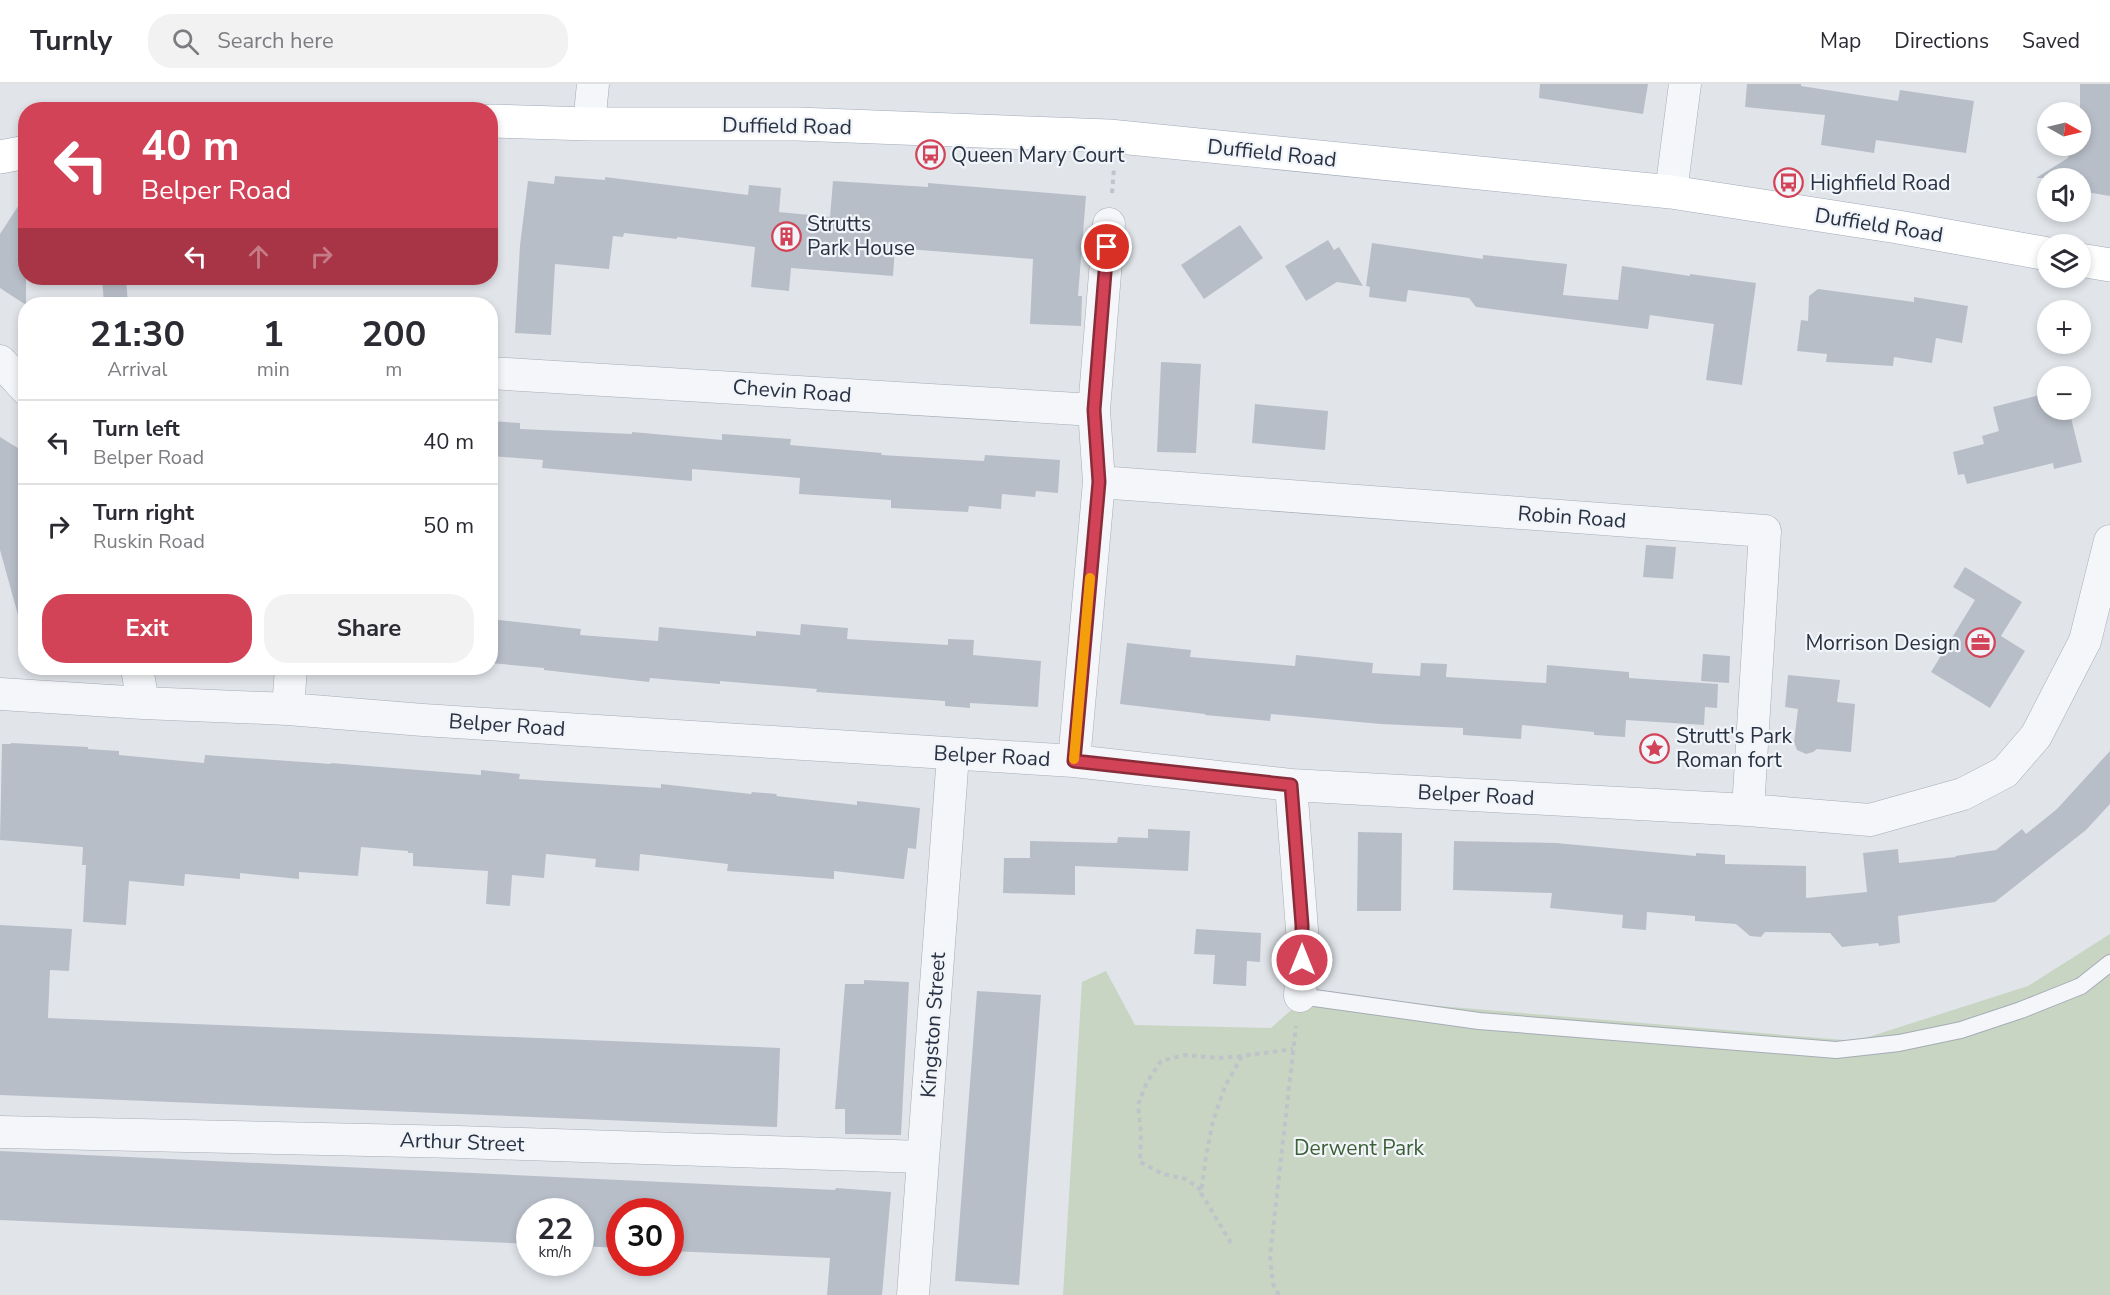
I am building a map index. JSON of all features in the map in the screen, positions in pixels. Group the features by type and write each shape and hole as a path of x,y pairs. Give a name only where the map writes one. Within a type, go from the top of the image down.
{"main road":[{"name":"Duffield Road","path":"498,121 589,124 796,124 1109,136 1671,192 1898,227 2037,252"},
{"path":"0,157 18,154"},
{"path":"2091,262 2110,265"}],"street":[{"path":"589,124 593,84"},
{"path":"1671,192 1685,84"},
{"path":"1074,761 1099,482 1094,410 1110,212"},
{"path":"0,361 18,380"},
{"name":"Chevin Road","path":"498,373 1094,410"},
{"name":"Robin Road","path":"1099,482 1765,531 1748,810"},
{"name":"Belper Road","path":"0,694 288,709 953,755 1074,761 1291,785 1748,810 1870,820 1963,794 2005,772 2036,736 2085,641 2110,541"},
{"path":"138,675 143,703"},
{"path":"288,709 290,675"},
{"name":"Kingston Street","path":"913,1295 953,755"},
{"path":"1291,785 1303,943 1300,996"},
{"name":"Arthur Street","path":"0,1132 458,1142 924,1157"}],"lane":[{"path":"1300,996 1479,1021 1836,1050 1899,1043 1961,1030 2021,1010 2081,986 2110,963"}],"path":[{"path":"1110,212 1114,166"},
{"path":"1279,1295 1273,1284 1270,1256 1300,996"},
{"path":"1202,1190 1186,1179 1163,1174 1140,1162 1141,1133 1138,1105 1147,1082 1161,1061 1185,1055 1218,1058 1293,1049"},
{"path":"1231,1243 1201,1193 1213,1121 1225,1086 1242,1056"}],"green space":[{"name":"Derwent Park","path":"2110,934 2110,1295 1063,1295 1082,982 1106,971 1135,1025 1271,1028 1308,995 1856,1041 2028,986"}],"building":[{"path":"1540,84 1648,84 1643,114 1539,98"},
{"path":"1747,84 1801,84 1801,86 1898,101 1900,90 1974,101 1966,153 1876,140 1874,153 1821,145 1825,115 1745,107"},
{"path":"2080,84 2110,84 2110,196 2091,193 2091,168 2052,168 2068,156 2091,156 2091,102 2080,102"},
{"path":"555,176 605,180 605,177 748,195 749,185 781,188 779,212 830,217 833,181 928,187 928,183 1086,196 1078,296 1082,296 1081,326 1030,324 1033,259 895,248 893,276 791,268 789,291 751,287 755,247 624,233 623,237 613,236 609,269 555,264 551,335 515,333 520,245 528,181 554,184"},
{"path":"18,206 18,285 26,285 26,297 18,297 18,300 0,288 0,234"},
{"path":"1240,225 1263,258 1204,299 1181,265"},
{"path":"1328,240 1334,250 1339,247 1363,286 1337,282 1306,301 1285,266"},
{"path":"1372,243 1483,259 1483,255 1567,264 1563,295 1618,300 1622,266 1756,283 1742,385 1706,380 1714,324 1650,315 1648,329 1476,307 1469,298 1408,290 1406,302 1369,297 1370,287 1366,286"},
{"path":"103,285 127,285 127,297 103,297"},
{"path":"1818,289 1914,302 1914,297 1968,306 1962,343 1936,338 1932,363 1894,357 1893,366 1826,362 1827,354 1797,351 1801,320 1808,321 1809,296"},
{"path":"1161,362 1201,364 1196,453 1157,452"},
{"path":"2037,396 2037,420 2072,420 2082,462 2054,469 2053,463 1967,484 1964,474 1958,475 1953,452 1984,444 1982,436 1999,431 1993,407"},
{"path":"1255,404 1328,411 1325,450 1252,443"},
{"path":"498,422 520,423 520,429 632,434 632,432 722,440 722,434 791,439 790,445 882,453 881,455 984,461 985,455 1060,460 1058,493 1036,491 1035,497 1002,494 1001,509 969,506 968,512 891,508 891,500 799,494 800,478 692,469 692,481 542,468 543,460 498,457"},
{"path":"0,437 18,448 18,615 0,550"},
{"path":"1646,545 1676,547 1673,579 1643,577"},
{"name":"Morrison Design","path":"1965,567 2022,602 2001,636 2025,651 1990,708 1931,672 1975,600 1953,587"},
{"path":"498,620 581,629 580,635 658,641 659,627 756,636 756,631 800,635 801,624 848,628 847,639 948,645 948,639 974,640 973,655 1041,661 1038,707 970,703 970,708 945,706 945,701 816,692 817,689 720,681 720,684 650,678 649,682 544,670 544,668 498,664"},
{"path":"1127,643 1191,650 1190,657 1295,666 1296,655 1373,663 1372,673 1420,676 1421,663 1447,664 1446,677 1546,683 1547,665 1629,672 1629,678 1718,684 1717,708 1705,707 1704,725 1626,720 1625,737 1522,725 1521,739 1463,735 1463,728 1381,724 1271,714 1270,721 1205,715 1120,704"},
{"path":"1703,654 1730,656 1729,683 1701,681"},
{"path":"1788,675 1840,680 1837,702 1855,704 1851,752 1817,749 1806,754 1797,750 1794,742 1798,709 1785,707"},
{"path":"2,744 88,747 88,749 119,751 119,755 204,763 205,755 481,775 481,770 520,774 519,779 661,788 661,784 751,794 752,792 777,794 776,796 857,805 857,801 920,808 916,849 908,848 904,879 834,871 834,879 727,871 728,864 640,854 639,871 595,867 596,859 546,854 544,878 512,875 510,906 486,904 488,871 413,866 413,853 408,853 408,851 361,847 358,876 299,872 299,879 240,873 240,879 185,874 184,886 129,881 126,925 83,922 86,865 82,865 83,847 0,840"},
{"path":"2110,751 2110,804 2086,830 1995,902 1898,916 1900,943 1842,947 1830,933 1765,932 1761,937 1750,936 1736,924 1695,921 1695,916 1647,912 1646,930 1622,928 1623,915 1550,908 1552,893 1453,890 1454,841 1556,843 1696,856 1696,853 1725,855 1725,864 1806,866 1806,898 1867,892 1863,853 1898,849 1899,863 1996,850 2022,829 2026,834 2057,809"},
{"path":"1148,829 1190,831 1188,871 1075,866 1075,895 1003,893 1004,858 1030,858 1030,841 1117,843 1118,837 1148,838"},
{"path":"1358,832 1402,833 1401,911 1357,911"},
{"path":"0,925 72,929 69,971 50,970 48,1018 780,1048 777,1127 0,1095"},
{"path":"1196,929 1261,933 1260,962 1247,961 1246,986 1213,984 1215,955 1194,954"},
{"path":"864,980 909,982 901,1135 845,1134 845,1109 835,1109 845,984 864,984"},
{"path":"977,991 1041,995 1019,1285 955,1281"},
{"path":"0,1151 891,1192 882,1295 827,1295 830,1258 684,1252 684,1198 606,1198 606,1247 594,1247 594,1198 516,1198 516,1243 0,1220"}],"slow traffic":[{"path":"1074,759 1090,578"}],"place":[{"name":"Queen Mary Court","path":"930,155"},
{"name":"Highfield Road","path":"1789,183"},
{"name":"Strutts Park House","path":"786,236"},
{"name":"Morrison Design","path":"1981,643"},
{"name":"Strutt's Park Roman fort","path":"1655,748"}],"route":[{"path":"1107,247 1094,410 1099,482 1074,761 1291,785 1302,925 1302,960"}]}
